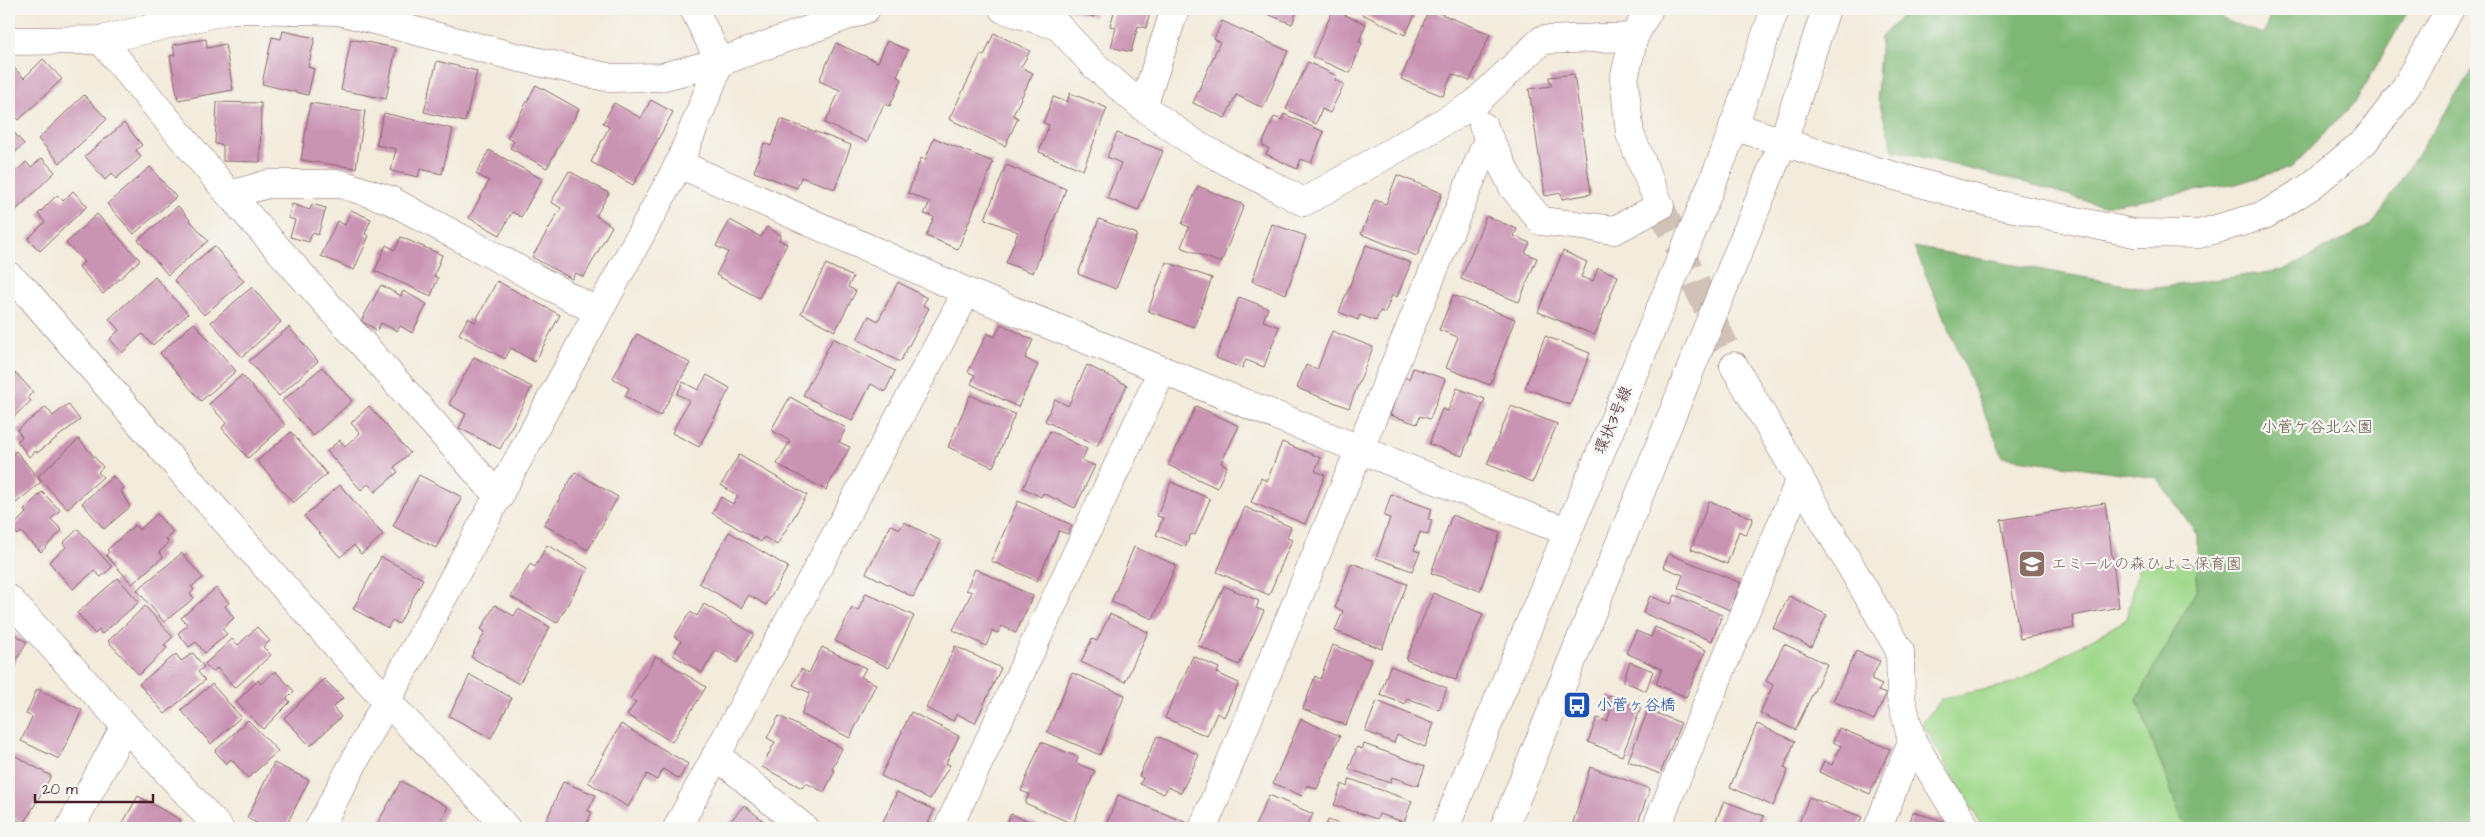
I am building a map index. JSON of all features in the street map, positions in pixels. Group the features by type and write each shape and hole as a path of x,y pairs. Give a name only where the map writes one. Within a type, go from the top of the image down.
{"street":[{"path":"9,42 101,40 187,15 233,9 339,11 512,56 611,78 661,77 720,62 866,9"},
{"path":"320,828 386,700 499,497 679,164 720,62 694,9"},
{"path":"1003,9 1058,26 1094,65 1143,107 1200,147 1304,202 1473,105 1542,40 1634,37"},
{"path":"1143,107 1175,9"},
{"path":"1473,105 1513,187 1541,221 1616,230 1660,206 1630,134 1624,79 1634,37 1649,9"},
{"name":"環状3号線","path":"1445,828 1723,156 1775,9"},
{"path":"1504,828 1783,142 1826,9"},
{"path":"1733,126 1995,204 2134,233 2199,234 2265,214 2311,186 2365,141 2403,92 2450,9"},
{"path":"101,40 230,194 499,497"},
{"path":"1203,828 1488,139"},
{"path":"679,164 967,292 1359,450 1567,531"},
{"path":"230,194 268,184 341,184 390,200 598,312"},
{"path":"9,276 26,291 152,439 386,700 478,795 506,828"},
{"path":"677,828 967,292"},
{"path":"1734,366 1900,652 1901,698 1912,741 1966,828"},
{"path":"948,828 1162,371"},
{"path":"1656,828 1800,479"},
{"path":"9,599 220,828"},
{"path":"70,828 125,726"},
{"path":"1878,828 1912,741"},
{"path":"716,755 804,828"}],"green space":[{"path":"1908,9 2209,9 2227,21 2264,34 2272,9 2404,9 2407,13 2356,101 2292,167 2236,184 2103,206 2038,186 1893,150 1877,95 1881,37"},
{"name":"小菅ケ谷北公園","path":"2476,64 2476,828 2193,828 2182,820 2137,700 2197,589 2197,534 2157,478 2003,457 1914,247 2149,289 2283,270 2372,225"},
{"path":"2198,563 2197,589 2137,700 2182,820 2193,828 1983,828 1922,723 1943,698 2013,684 2127,619 2139,564"}],"building":[{"path":"763,9 776,9 765,14"},
{"path":"1065,9 1096,9 1094,17"},
{"path":"1115,9 1151,9 1146,28 1138,26 1131,52 1111,47 1116,28 1110,26"},
{"path":"1263,9 1298,9 1292,24 1262,12"},
{"path":"1358,9 1418,9 1405,35 1356,11"},
{"path":"1429,9 1490,34 1470,81 1452,74 1443,96 1401,79"},
{"path":"2243,9 2254,9 2251,14"},
{"path":"1333,10 1366,24 1359,42 1362,43 1350,73 1312,57"},
{"path":"1222,21 1288,51 1263,108 1236,95 1225,118 1193,103 1220,42 1214,39"},
{"path":"283,31 315,38 308,67 314,69 308,95 262,84 272,37 281,39"},
{"path":"994,33 1030,51 1021,67 1033,73 1013,115 1018,118 1005,146 949,119 981,54 984,56"},
{"path":"206,39 207,48 225,44 233,90 178,100 170,56 175,55 173,45"},
{"path":"351,39 396,48 386,99 341,90"},
{"path":"887,41 908,50 897,76 902,79 890,106 884,104 867,142 825,123 840,90 819,81 836,43 878,62"},
{"path":"43,59 62,79 19,120 9,110 9,71 13,67 24,78"},
{"path":"437,61 477,71 465,122 424,112"},
{"path":"1308,62 1337,76 1335,80 1344,84 1330,113 1322,109 1316,124 1286,109"},
{"path":"1574,74 1591,194 1562,199 1561,193 1545,196 1529,89 1551,86 1549,77"},
{"path":"536,85 579,109 547,168 510,148 514,141 507,138"},
{"path":"1070,93 1107,108 1083,170 1039,152 1049,125 1043,123 1053,97 1067,102"},
{"path":"84,95 107,119 60,163 38,139"},
{"path":"651,100 673,112 633,185 591,162 609,127 603,123 614,103 641,118"},
{"path":"217,102 261,103 260,162 223,161 223,145 215,144"},
{"path":"310,103 365,111 356,168 301,160"},
{"path":"384,113 453,129 442,174 420,169 418,177 391,171 396,149 376,145"},
{"path":"1284,114 1324,132 1311,163 1301,159 1297,169 1266,154 1269,149 1262,145 1274,117 1282,120"},
{"path":"781,119 851,145 835,189 801,177 797,188 754,172 764,143 771,146"},
{"path":"124,123 142,145 136,150 141,157 116,179 112,173 105,180 85,156"},
{"path":"9,127 24,144 9,158"},
{"path":"1117,133 1163,151 1138,211 1107,198 1121,163 1107,157"},
{"path":"934,138 993,162 958,249 926,236 934,217 924,214 930,202 908,193 921,158 925,160"},
{"path":"489,150 542,179 521,217 512,212 500,235 469,218 489,181 476,174"},
{"path":"42,158 55,172 9,217 9,194 14,189 9,184 9,178 26,162 31,167"},
{"path":"1006,165 1066,189 1033,273 1006,263 1018,232 985,219"},
{"path":"150,167 176,197 134,234 107,204"},
{"path":"569,171 609,193 596,216 612,226 584,277 575,273 572,279 532,257 561,208 551,202"},
{"path":"1397,175 1442,193 1417,256 1361,234 1375,200 1386,204"},
{"path":"1198,186 1244,205 1221,263 1181,247 1189,227 1182,224"},
{"path":"73,191 87,206 40,251 28,239 45,222 38,214 57,195 63,201"},
{"path":"292,204 310,210 312,204 326,208 318,235 312,233 309,242 290,237 295,220 288,218"},
{"path":"178,206 208,241 168,275 138,240"},
{"path":"351,210 371,219 365,234 369,236 354,270 321,256 337,221 345,225"},
{"path":"97,214 140,260 103,294 79,267 84,262 66,243"},
{"path":"1486,216 1517,229 1514,236 1530,243 1525,253 1537,258 1519,302 1461,279"},
{"path":"1099,219 1137,234 1116,289 1078,274"},
{"path":"730,220 761,237 767,227 781,235 779,240 787,244 759,298 716,275 728,252 716,246"},
{"path":"1272,224 1306,236 1286,294 1252,281"},
{"path":"401,237 442,255 434,276 438,278 431,296 375,271 386,245 395,250"},
{"path":"1366,245 1411,263 1397,297 1392,295 1385,313 1380,311 1376,321 1360,315 1358,320 1339,312"},
{"path":"214,246 244,281 204,315 174,280"},
{"path":"1563,251 1587,262 1581,277 1593,281 1598,268 1618,276 1595,335 1538,312"},
{"path":"1166,262 1212,278 1194,327 1148,311"},
{"path":"826,264 853,277 848,287 856,291 835,331 801,313"},
{"path":"155,277 188,314 153,345 142,334 122,353 110,339 119,330 109,319"},
{"path":"497,281 560,315 535,362 511,348 505,359 459,334 468,318 475,322"},
{"path":"898,282 927,298 923,305 929,308 900,362 857,339 869,316 878,321"},
{"path":"381,285 401,296 403,291 427,304 412,333 400,326 397,331 381,323 377,330 361,321"},
{"path":"252,287 281,322 242,357 211,322"},
{"path":"1453,295 1515,319 1490,385 1446,368 1458,337 1439,330"},
{"path":"1239,297 1268,308 1263,321 1279,327 1264,367 1246,360 1242,368 1216,358"},
{"path":"194,323 236,371 201,401 160,353"},
{"path":"1001,324 1033,340 1025,358 1038,365 1018,407 971,384 975,375 968,372 987,333 995,337"},
{"path":"289,327 318,361 279,396 249,361"},
{"path":"1332,331 1373,347 1349,408 1297,388 1306,365 1317,370"},
{"path":"637,334 690,363 660,416 625,396 629,388 613,378"},
{"path":"1545,336 1590,353 1570,405 1525,388"},
{"path":"833,338 895,371 885,392 871,384 852,421 803,395"},
{"path":"474,357 532,387 500,449 459,428 466,414 449,404"},
{"path":"1087,365 1127,385 1097,446 1045,421 1055,399 1068,406"},
{"path":"322,367 352,401 313,436 282,401"},
{"path":"1413,368 1445,379 1430,419 1420,416 1417,424 1390,415 1403,377 1409,379"},
{"path":"16,373 33,392 28,397 31,401 9,421 9,380"},
{"path":"242,375 285,425 248,458 222,428 226,423 209,404"},
{"path":"707,375 730,388 699,447 672,433 689,400 677,394 683,382 698,390"},
{"path":"1457,388 1485,399 1462,456 1429,444 1442,409 1448,411"},
{"path":"970,395 1015,414 993,467 948,447"},
{"path":"790,397 846,428 839,442 850,447 826,490 777,464 790,441 771,430"},
{"path":"68,404 80,420 29,457 17,441 22,437 17,430 46,407 53,416"},
{"path":"369,406 410,453 394,467 398,472 375,492 368,484 361,490 327,451 340,440 345,446 360,433 351,423"},
{"path":"1196,406 1239,426 1221,463 1227,466 1217,488 1168,465"},
{"path":"1511,406 1557,424 1533,482 1487,464"},
{"path":"1050,431 1087,449 1082,460 1095,466 1075,508 1043,493 1041,497 1023,488"},
{"path":"291,432 327,474 293,503 257,461"},
{"path":"79,439 103,467 98,472 103,477 67,509 38,476"},
{"path":"1282,442 1321,458 1315,471 1325,475 1305,524 1251,502 1261,478 1267,481"},
{"path":"16,451 41,482 9,509 9,458"},
{"path":"739,455 807,495 777,545 764,537 761,542 712,513 721,497 733,504 738,496 721,485"},
{"path":"575,472 618,497 588,550 544,525"},
{"path":"419,475 462,497 436,548 393,526"},
{"path":"113,476 124,488 121,491 130,507 104,529 82,503"},
{"path":"1171,482 1210,499 1195,535 1191,534 1185,547 1156,535 1163,518 1157,516"},
{"path":"340,485 383,535 361,554 354,545 340,557 304,516"},
{"path":"42,492 60,510 51,519 62,530 41,552 21,532 18,535 11,528 26,513 24,510"},
{"path":"1391,494 1432,509 1428,519 1432,520 1428,535 1420,532 1414,550 1420,552 1412,571 1376,558 1390,518 1384,516"},
{"path":"1018,501 1072,525 1068,534 1059,531 1037,581 991,561"},
{"path":"1709,501 1753,518 1746,535 1739,531 1727,564 1691,549"},
{"path":"2105,503 2119,607 2072,616 2074,628 2020,639 2001,520"},
{"path":"1245,507 1291,527 1287,538 1292,540 1269,595 1217,572"},
{"path":"157,514 173,532 166,539 168,541 166,546 159,552 163,557 132,584 106,555 109,552 107,550 135,525 139,530"},
{"path":"1452,515 1500,533 1480,591 1431,573"},
{"path":"904,522 941,541 913,597 866,573 891,525 900,529"},
{"path":"78,529 112,567 101,577 94,571 73,589 49,562 66,547 63,543"},
{"path":"729,532 788,567 766,605 749,595 741,608 699,583"},
{"path":"547,545 588,568 557,623 511,597 530,564 535,567"},
{"path":"1134,547 1176,565 1153,619 1111,602"},
{"path":"182,553 203,578 191,587 194,590 190,594 194,598 164,622 137,590"},
{"path":"1669,554 1741,583 1730,610 1678,588 1683,575 1663,567"},
{"path":"381,557 423,579 399,624 392,620 388,628 353,609"},
{"path":"1352,563 1407,584 1382,649 1335,631 1343,611 1335,608"},
{"path":"975,569 1033,596 1016,633 1002,626 998,633 992,631 986,646 953,630 972,592 966,590"},
{"path":"118,578 139,602 102,634 99,630 95,634 77,613"},
{"path":"1224,586 1259,601 1256,608 1264,611 1239,665 1197,645"},
{"path":"216,588 229,603 225,606 234,618 222,629 227,634 205,653 196,642 189,647 178,633 188,625 181,618"},
{"path":"866,593 914,616 889,668 835,641 852,608 858,611"},
{"path":"1433,593 1483,614 1456,680 1406,660"},
{"path":"1675,595 1722,615 1712,641 1643,613 1650,596 1671,604"},
{"path":"1789,596 1827,615 1811,647 1773,628"},
{"path":"704,604 754,634 737,663 716,650 702,673 673,655 681,641 674,637 690,612 697,616"},
{"path":"495,605 514,616 518,609 550,627 519,684 471,657 485,632 481,629"},
{"path":"145,606 173,637 164,645 167,648 139,675 108,641"},
{"path":"1110,614 1148,632 1125,682 1081,662 1092,639 1097,641"},
{"path":"257,627 270,641 263,647 271,655 235,688 217,668 212,672 205,664 232,639 238,645"},
{"path":"1655,627 1706,650 1686,697 1656,684 1662,669 1626,653 1636,631 1651,637"},
{"path":"9,631 27,642 9,672"},
{"path":"1784,644 1827,664 1795,730 1760,713 1773,685 1766,681"},
{"path":"1333,645 1371,660 1346,725 1303,709 1315,676 1320,679"},
{"path":"955,646 1001,668 975,723 957,714 953,721 926,708"},
{"path":"822,647 866,668 861,677 876,684 850,738 801,714 810,693 793,685 801,669 809,673"},
{"path":"1856,651 1880,661 1871,680 1882,685 1878,691 1886,694 1874,720 1833,701"},
{"path":"193,653 204,667 198,672 205,680 165,714 139,684 176,654 181,661"},
{"path":"656,656 706,687 672,742 627,715 636,702 630,699"},
{"path":"1193,656 1219,668 1217,673 1239,683 1224,717 1217,713 1207,736 1165,718"},
{"path":"1630,662 1653,671 1646,691 1623,681"},
{"path":"1390,666 1447,688 1439,710 1407,698 1405,704 1380,695"},
{"path":"275,671 294,691 287,698 290,702 263,729 236,702 258,680 261,684"},
{"path":"1072,673 1125,695 1100,755 1047,732"},
{"path":"470,675 512,698 491,738 449,716"},
{"path":"324,679 343,698 333,707 341,717 310,746 284,718"},
{"path":"212,684 241,717 211,744 181,710"},
{"path":"37,689 82,710 59,759 21,741 32,717 26,714"},
{"path":"1609,695 1641,708 1622,756 1588,742 1597,718 1607,721 1612,707 1605,704"},
{"path":"1377,701 1434,724 1425,747 1397,735 1394,743 1365,731"},
{"path":"1648,710 1681,723 1660,774 1628,761"},
{"path":"911,712 959,736 946,763 950,765 930,799 881,776"},
{"path":"779,716 842,748 832,769 835,771 824,792 806,783 802,788 762,767 775,742 767,738"},
{"path":"1301,719 1340,736 1317,789 1307,785 1302,796 1273,783"},
{"path":"248,720 278,751 248,778 231,759 226,764 215,751"},
{"path":"621,724 688,764 679,779 663,769 657,780 647,774 628,807 588,782"},
{"path":"1757,724 1795,741 1784,768 1788,770 1773,806 1730,787"},
{"path":"1839,728 1890,749 1870,794 1819,772 1824,761 1832,765 1841,746 1833,742"},
{"path":"1157,736 1199,755 1181,793 1168,787 1164,794 1140,784 1143,778 1139,776"},
{"path":"1041,742 1078,757 1076,763 1095,771 1073,824 1025,803 1029,794 1021,791"},
{"path":"1364,744 1425,766 1418,786 1392,777 1390,783 1349,769 1357,747 1362,749"},
{"path":"14,755 51,776 24,824 9,815 9,765"},
{"path":"274,763 309,780 285,828 274,823 271,828 267,828 247,818"},
{"path":"1590,767 1650,789 1636,828 1572,826"},
{"path":"1350,779 1412,801 1404,822 1379,814 1377,819 1334,805 1342,784 1347,787"},
{"path":"401,781 448,807 437,828 375,828"},
{"path":"563,782 596,795 588,811 592,812 585,828 543,828"},
{"path":"897,792 934,810 926,828 880,828"},
{"path":"1118,795 1185,822 1183,828 1105,828"},
{"path":"1269,795 1313,814 1306,828 1254,828"},
{"path":"138,796 181,820 176,828 120,828"},
{"path":"1809,797 1862,817 1857,828 1797,828"},
{"path":"1724,801 1764,816 1759,828 1713,828"},
{"path":"744,805 772,828 725,828"},
{"path":"1913,812 1949,823 1947,828 1908,828"},
{"path":"1011,814 1045,828 1005,828"},
{"path":"1328,820 1350,828 1325,828"}],"tunnel":[{"path":"1660,206 1734,366"}],"place":[{"name":"エミールの森ひよこ保育園","path":"2032,564"},
{"name":"小菅ヶ谷橋","path":"1577,705"}]}
